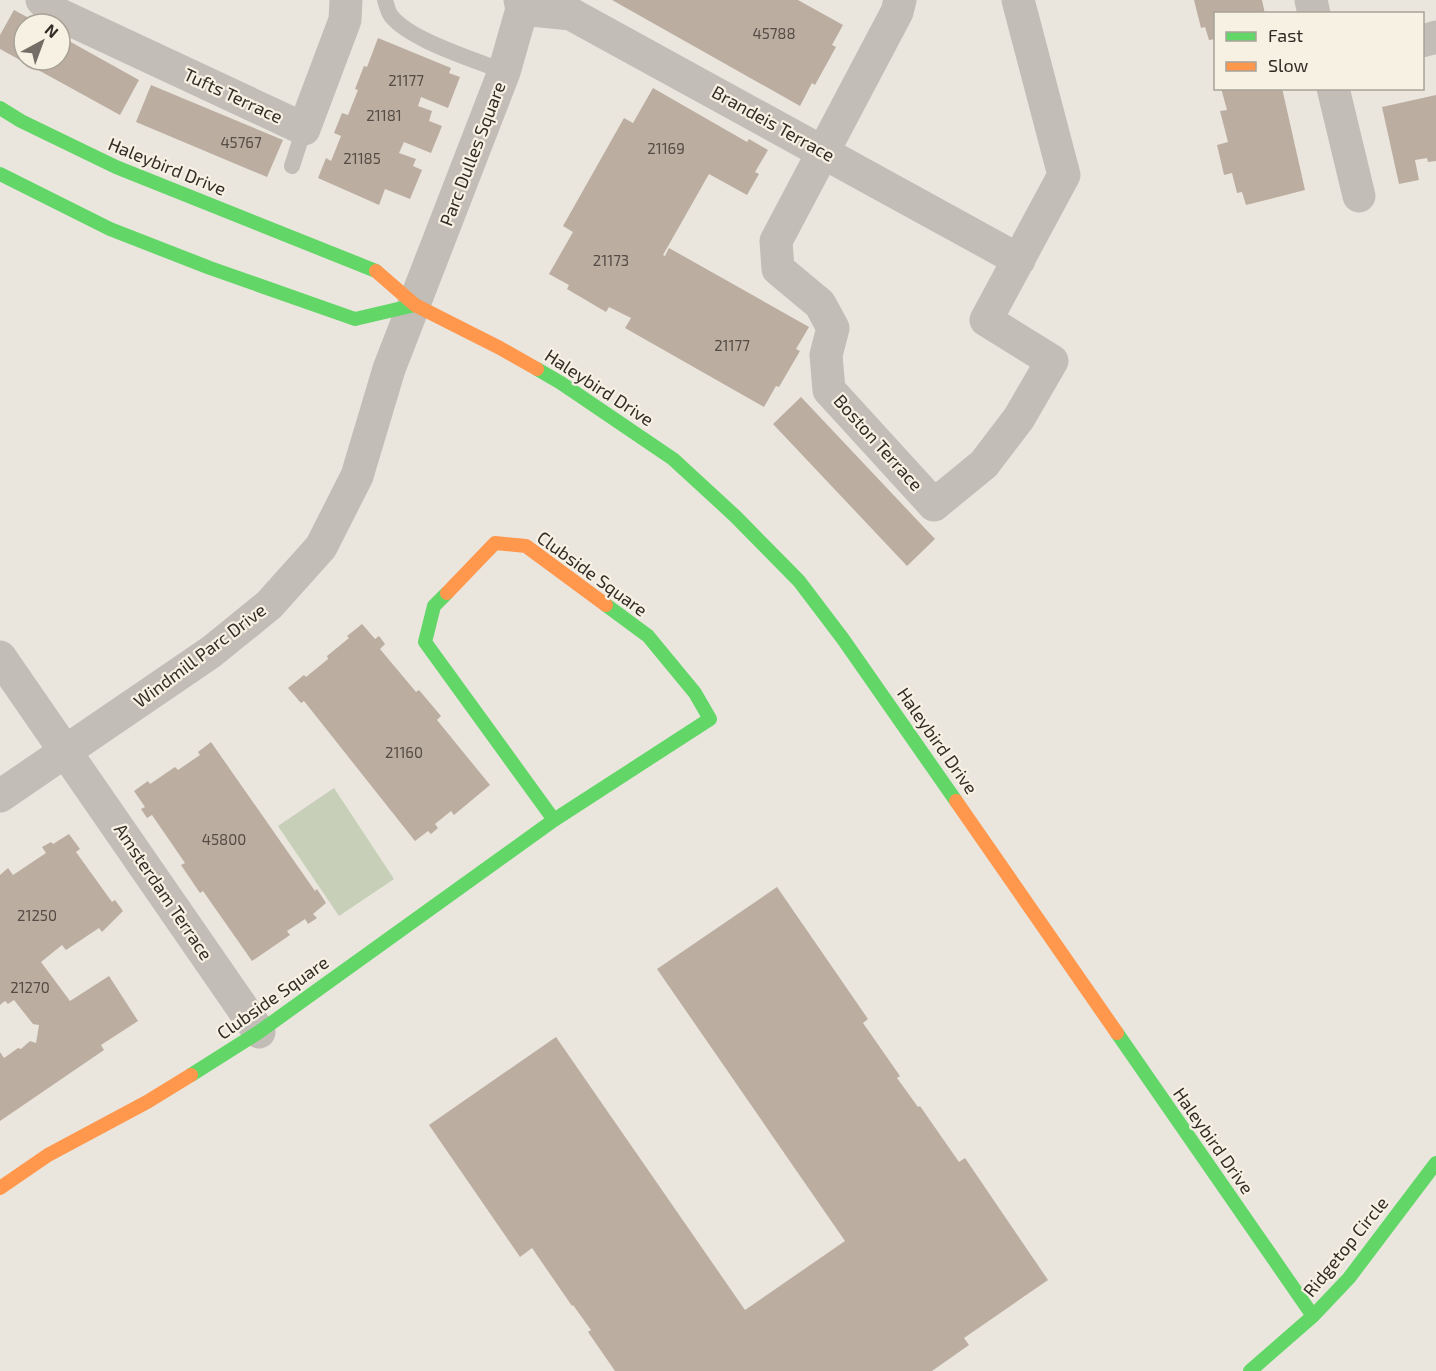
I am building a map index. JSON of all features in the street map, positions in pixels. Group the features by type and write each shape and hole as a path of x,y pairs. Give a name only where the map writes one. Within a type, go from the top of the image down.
{"street":[{"name":"Tufts Terrace","path":"42,0 58,14 304,129 345,20 346,0"},
{"name":"Boston Terrace","path":"891,4 824,152 776,241 778,269 820,304 833,328 826,355 829,390 934,505 984,464 1019,418 1052,361 986,320 1064,175 1018,0"},
{"name":"Parc Dulles Square","path":"415,305 504,72 521,4"},
{"name":"Brandeis Terrace","path":"521,4 571,14 1018,260"},
{"path":"1333,90 1359,196"},
{"name":"Haleybird Drive","path":"0,108 21,121 116,167 373,268 415,305 500,348 561,383 673,459 735,516 799,581 855,655 1313,1316"},
{"path":"0,174 110,229 210,268 355,318 415,305"},
{"name":"Windmill Parc Drive","path":"0,796 211,652 269,605 321,547 357,476 389,369 415,305"},
{"name":"Clubside Square","path":"0,1188 48,1155 147,1102 259,1032 554,820 710,719 695,693 648,636 526,546 495,543 434,606 425,642 554,820"},
{"name":"Amsterdam Terrace","path":"0,657 259,1032"},
{"name":"Ridgetop Circle","path":"1250,1371 1313,1316 1349,1278 1436,1164"}],"lane":[{"path":"385,0 389,15 402,27 433,43 504,72"},
{"path":"292,166 304,129"}],"green space":[{"path":"334,788 394,879 339,916 278,826"}],"building":[{"path":"612,0 798,0 843,25 832,45 836,47 815,85 812,83 800,106"},
{"path":"1194,0 1262,0 1265,12 1214,12 1214,39 1209,40 1205,27 1201,28"},
{"path":"12,14 12,56 0,49 0,35"},
{"path":"378,38 451,68 449,73 460,77 448,108 421,97 418,106 432,111 429,121 442,126 431,153 404,142 399,153 416,159 413,166 422,170 410,199 385,189 379,205 318,178 326,158 331,161 341,136 334,133 342,113 348,115 358,90 355,89 364,66 367,67"},
{"path":"72,43 139,80 120,115 42,72 72,72"},
{"path":"151,85 283,140 267,177 136,122"},
{"path":"653,88 747,142 749,139 768,150 755,172 759,174 747,195 709,174 663,255 665,256 669,248 809,327 796,349 800,351 779,387 776,386 764,407 625,328 631,318 609,307 606,312 567,289 569,285 549,274 573,232 563,226 624,118 633,123"},
{"path":"1222,90 1282,90 1305,190 1246,205 1242,192 1237,193 1232,173 1224,175 1217,145 1228,142 1220,111 1227,110"},
{"path":"1436,95 1436,161 1428,162 1427,158 1415,160 1419,180 1399,184 1382,107"},
{"path":"801,397 935,539 907,566 773,424"},
{"path":"362,624 375,639 379,636 385,644 380,649 416,692 419,690 441,716 437,720 490,785 454,815 451,811 435,824 438,828 431,834 428,831 415,841 304,701 301,703 288,688 328,659 327,656"},
{"path":"211,742 315,891 317,889 326,903 313,914 317,918 308,924 305,919 287,931 290,935 252,961 203,891 200,893 181,865 185,863 152,815 147,818 141,809 145,807 134,791 148,781 150,784 175,767 178,770 200,755 198,752"},
{"path":"69,834 80,849 76,852 112,902 115,900 123,911 102,932 99,928 66,950 62,945 41,962 70,1001 109,976 138,1021 101,1045 104,1050 0,1121 0,1052 4,1058 30,1041 36,1043 39,1025 33,1024 14,1000 8,1004 5,1001 0,1005 0,875 8,868 13,875 46,853 42,847 51,842 53,844"},
{"path":"777,887 868,1019 863,1023 900,1076 897,1078 918,1107 920,1106 959,1162 965,1158 1048,1280 964,1338 969,1345 932,1371 615,1371 588,1332 591,1330 532,1248 520,1257 429,1125 556,1037 745,1310 845,1241 657,969"}],"traffic: fast":[{"path":"0,108 21,121 116,167 376,271"},
{"path":"0,174 110,229 210,268 355,319 415,305"},
{"path":"537,369 673,459 735,516 799,581 843,639 956,801"},
{"path":"447,593 434,606 425,642 554,820"},
{"path":"191,1075 259,1032 554,820 710,719 695,693 648,636 606,605"},
{"path":"1117,1033 1313,1316"},
{"path":"1250,1371 1313,1316 1349,1278 1436,1163"}],"traffic: slow":[{"path":"376,271 415,305 537,369"},
{"path":"447,593 495,543 526,546 606,605"},
{"path":"956,801 1117,1033"},
{"path":"0,1188 48,1155 147,1102 191,1075"}]}
